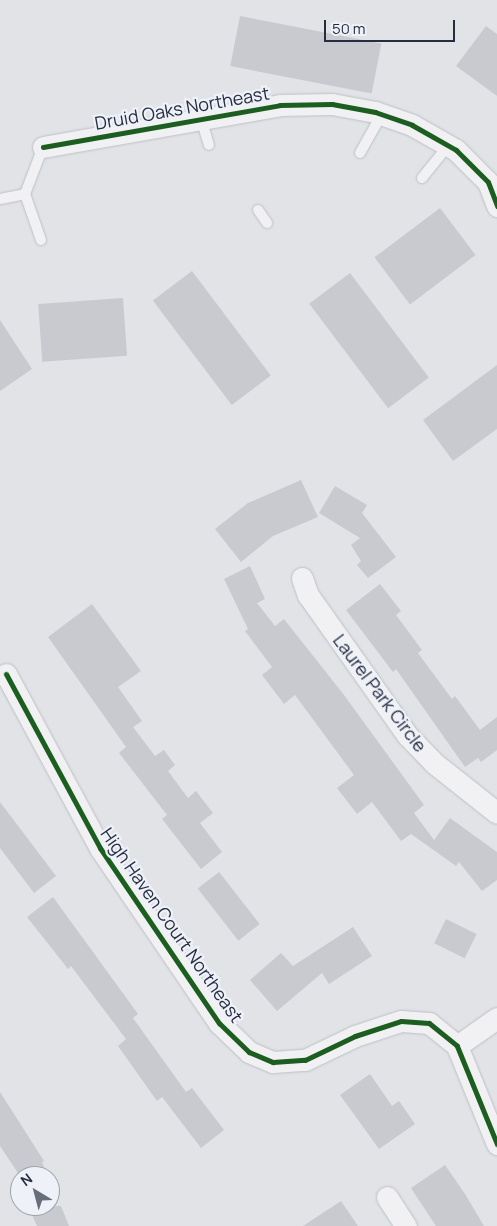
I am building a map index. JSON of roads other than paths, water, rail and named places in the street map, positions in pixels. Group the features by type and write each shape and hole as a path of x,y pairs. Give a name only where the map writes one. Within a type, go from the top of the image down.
{"street":[{"name":"Druid Oaks Northeast","path":"43,147 280,104 332,104 382,114 412,124 448,146 492,177 497,206"},
{"name":"Laurel Park Circle","path":"302,578 308,595 407,734 434,764 497,812"},
{"name":"High Haven Court Northeast","path":"6,674 100,848 219,1023 249,1052 273,1062 306,1060 355,1036 401,1022 429,1023 457,1046 497,1144"},
{"path":"457,1046 497,1018"},
{"path":"387,1197 406,1226"}],"lane":[{"path":"360,153 382,114"},
{"path":"201,119 209,144"},
{"path":"422,178 448,146"},
{"path":"41,240 25,194 43,147"},
{"path":"0,199 25,194"},
{"path":"258,210 267,223"}]}
